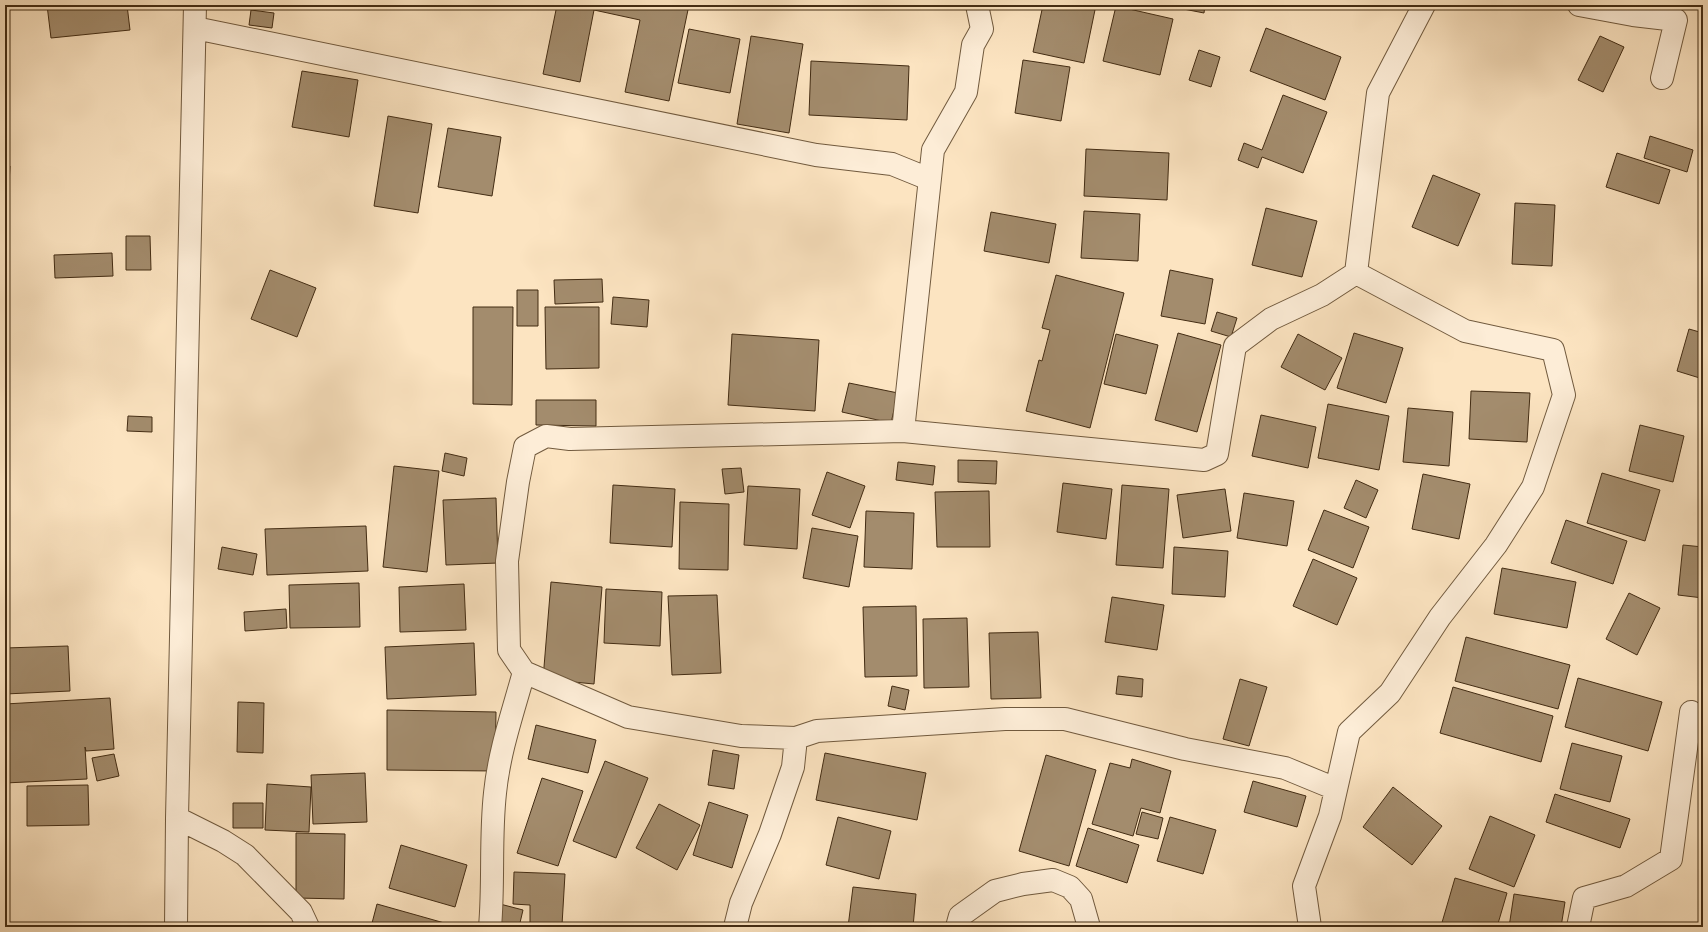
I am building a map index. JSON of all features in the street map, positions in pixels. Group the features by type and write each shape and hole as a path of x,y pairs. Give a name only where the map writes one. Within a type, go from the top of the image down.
{"street":[{"path":"176,927 177,818 195,5"},
{"path":"904,431 932,150 966,92 974,46 982,29 977,5"},
{"path":"1356,273 1378,93 1424,5"},
{"path":"1580,5 1676,20 1662,78"},
{"path":"195,28 816,155 892,164 929,179"},
{"path":"1336,788 1285,768 1185,749 1065,720 1005,719 817,731 796,738 741,736 628,718 524,672 509,650 507,561 518,482 525,447 546,436 570,439 904,431 1204,460 1217,454 1235,346 1271,319 1322,295 1356,273"},
{"path":"1310,927 1304,886 1330,816 1349,732 1390,693 1440,617 1496,545 1533,487 1564,395 1553,350 1465,331 1356,273"},
{"path":"490,927 492,899 491,843 495,792 505,742 524,672"},
{"path":"1578,927 1584,898 1626,886 1671,859 1690,712"},
{"path":"735,927 741,903 770,834 793,766 796,738"},
{"path":"177,818 223,840 245,854 302,912 308,927"},
{"path":"957,927 960,916 995,892 1023,884 1053,880 1070,887 1081,899 1089,927"}],"building":[{"path":"47,5 127,5 130,30 51,38"},
{"path":"557,5 689,5 669,101 625,92 640,20 594,10 580,82 543,74"},
{"path":"1043,5 1096,5 1084,63 1033,52"},
{"path":"1163,5 1205,5 1204,13"},
{"path":"1116,6 1173,19 1160,75 1103,61"},
{"path":"251,10 274,13 272,28 249,25"},
{"path":"1266,28 1341,57 1325,100 1250,71"},
{"path":"689,29 740,39 730,93 678,83"},
{"path":"751,36 803,44 789,133 737,124"},
{"path":"1600,36 1624,47 1603,92 1578,80"},
{"path":"1199,50 1220,57 1211,87 1189,80"},
{"path":"1023,60 1070,67 1061,121 1015,113"},
{"path":"811,61 909,66 907,120 809,115"},
{"path":"302,71 358,80 349,137 292,127"},
{"path":"1283,95 1327,112 1303,173 1262,157 1258,168 1238,160 1244,143 1262,150"},
{"path":"388,116 432,124 418,213 374,206"},
{"path":"448,128 501,137 492,196 438,187"},
{"path":"1650,136 1693,150 1687,172 1644,158"},
{"path":"1086,149 1169,153 1167,200 1084,196"},
{"path":"1617,153 1670,170 1659,204 1606,187"},
{"path":"5,166 10,166 8,203 5,203"},
{"path":"1433,175 1480,194 1458,246 1412,227"},
{"path":"1515,203 1555,205 1552,266 1512,264"},
{"path":"1266,208 1317,221 1302,277 1252,265"},
{"path":"1084,211 1140,214 1138,261 1081,258"},
{"path":"991,212 1056,224 1049,263 984,251"},
{"path":"126,236 150,236 151,270 126,270"},
{"path":"112,253 113,276 55,278 54,255"},
{"path":"270,270 316,288 297,337 251,319"},
{"path":"1170,270 1213,279 1205,324 1161,316"},
{"path":"1056,275 1124,293 1090,428 1026,411 1039,360 1042,361 1050,330 1042,328"},
{"path":"602,279 603,302 555,304 554,280"},
{"path":"517,290 538,290 538,326 517,326"},
{"path":"613,297 649,300 647,327 611,324"},
{"path":"473,307 513,307 512,405 473,404"},
{"path":"545,307 599,307 599,368 546,369"},
{"path":"1217,312 1237,318 1231,337 1211,331"},
{"path":"1689,329 1703,333 1703,379 1677,371"},
{"path":"1178,333 1221,345 1197,432 1155,420"},
{"path":"1354,333 1403,348 1386,403 1337,388"},
{"path":"732,334 819,340 815,411 728,405"},
{"path":"1116,334 1158,345 1146,394 1104,384"},
{"path":"1298,334 1342,358 1325,390 1281,367"},
{"path":"849,383 898,393 891,423 842,412"},
{"path":"1471,391 1530,393 1527,442 1469,439"},
{"path":"536,400 596,400 596,426 536,425"},
{"path":"1328,404 1389,416 1379,470 1318,458"},
{"path":"1408,408 1453,412 1449,466 1403,462"},
{"path":"1261,415 1316,427 1308,468 1252,456"},
{"path":"128,416 152,417 152,432 127,431"},
{"path":"1640,425 1684,436 1673,482 1629,471"},
{"path":"445,453 467,458 464,476 442,471"},
{"path":"958,460 997,461 996,484 958,482"},
{"path":"898,462 935,466 933,485 896,480"},
{"path":"394,466 439,471 427,572 383,567"},
{"path":"741,468 744,492 725,494 722,469"},
{"path":"827,472 865,486 850,528 812,515"},
{"path":"1602,473 1660,490 1645,541 1587,523"},
{"path":"1423,474 1470,484 1459,539 1412,529"},
{"path":"1356,480 1378,490 1366,518 1344,508"},
{"path":"1063,483 1112,489 1106,539 1057,532"},
{"path":"613,485 675,489 672,547 610,543"},
{"path":"1122,485 1169,489 1163,568 1116,565"},
{"path":"748,486 800,489 797,549 744,545"},
{"path":"1225,489 1231,531 1183,538 1177,495"},
{"path":"989,491 990,547 937,547 935,492"},
{"path":"1244,493 1294,501 1287,546 1237,538"},
{"path":"496,498 498,563 446,565 443,500"},
{"path":"680,502 729,504 728,570 679,569"},
{"path":"1324,510 1369,527 1353,568 1308,550"},
{"path":"866,511 914,513 912,569 864,567"},
{"path":"1566,520 1627,541 1613,584 1551,563"},
{"path":"366,526 368,571 267,575 265,529"},
{"path":"812,528 858,536 849,587 803,578"},
{"path":"1683,545 1703,547 1703,598 1678,595"},
{"path":"222,547 257,554 253,575 218,569"},
{"path":"1174,547 1228,551 1225,597 1172,594"},
{"path":"1313,559 1357,578 1337,625 1293,606"},
{"path":"1502,568 1576,582 1567,628 1494,614"},
{"path":"551,582 602,587 594,684 543,679"},
{"path":"359,583 360,627 290,628 289,585"},
{"path":"464,584 466,630 400,632 399,587"},
{"path":"606,589 662,592 660,646 604,643"},
{"path":"1629,593 1660,608 1637,655 1606,639"},
{"path":"717,595 721,673 672,675 668,596"},
{"path":"1112,597 1164,605 1157,650 1105,642"},
{"path":"916,606 917,676 865,677 863,607"},
{"path":"286,609 287,628 245,631 244,612"},
{"path":"967,618 969,687 924,688 923,619"},
{"path":"1038,632 1041,698 991,699 989,633"},
{"path":"1466,637 1570,665 1558,709 1455,681"},
{"path":"474,643 476,695 387,699 385,647"},
{"path":"68,646 70,691 5,694 5,648"},
{"path":"1118,676 1143,679 1142,697 1116,694"},
{"path":"1578,678 1662,702 1648,751 1565,727"},
{"path":"1240,679 1267,687 1249,746 1223,739"},
{"path":"892,686 909,690 905,710 888,706"},
{"path":"1453,687 1553,716 1541,762 1440,733"},
{"path":"110,698 114,749 86,751 85,747 87,779 5,783 5,704"},
{"path":"238,702 264,703 263,753 237,752"},
{"path":"387,710 496,712 495,771 387,770"},
{"path":"536,725 596,740 588,773 528,759"},
{"path":"1572,743 1622,756 1610,802 1560,789"},
{"path":"713,750 739,755 734,789 708,785"},
{"path":"825,753 926,773 917,820 816,800"},
{"path":"114,754 119,776 97,781 92,758"},
{"path":"1046,755 1096,770 1069,866 1019,851"},
{"path":"1132,759 1171,771 1160,813 1141,808 1133,836 1092,824 1110,763 1130,768"},
{"path":"605,761 648,778 616,858 573,841"},
{"path":"365,773 367,822 313,824 311,775"},
{"path":"542,778 583,791 558,866 517,853"},
{"path":"1253,781 1306,796 1297,827 1244,812"},
{"path":"267,784 311,787 309,832 265,830"},
{"path":"88,785 89,825 27,826 27,786"},
{"path":"1393,787 1442,826 1412,865 1363,827"},
{"path":"1555,794 1630,819 1620,848 1546,822"},
{"path":"709,802 748,815 732,868 693,855"},
{"path":"233,803 263,803 263,828 233,828"},
{"path":"659,804 700,825 677,870 636,848"},
{"path":"1142,812 1163,818 1158,839 1136,834"},
{"path":"1490,816 1535,835 1514,887 1469,869"},
{"path":"838,817 891,831 879,879 826,865"},
{"path":"1170,817 1216,830 1203,874 1157,861"},
{"path":"1088,828 1139,845 1127,883 1076,866"},
{"path":"296,833 345,834 344,899 296,898"},
{"path":"401,845 467,865 455,907 389,888"},
{"path":"514,872 565,874 562,925 530,923 530,905 513,904"},
{"path":"1455,878 1507,893 1497,927 1441,926"},
{"path":"853,887 916,894 913,927 848,927"},
{"path":"1514,894 1565,902 1561,927 1509,927"},
{"path":"377,904 448,924 447,927 371,927"},
{"path":"500,904 523,910 519,927 506,927 495,924"}]}
